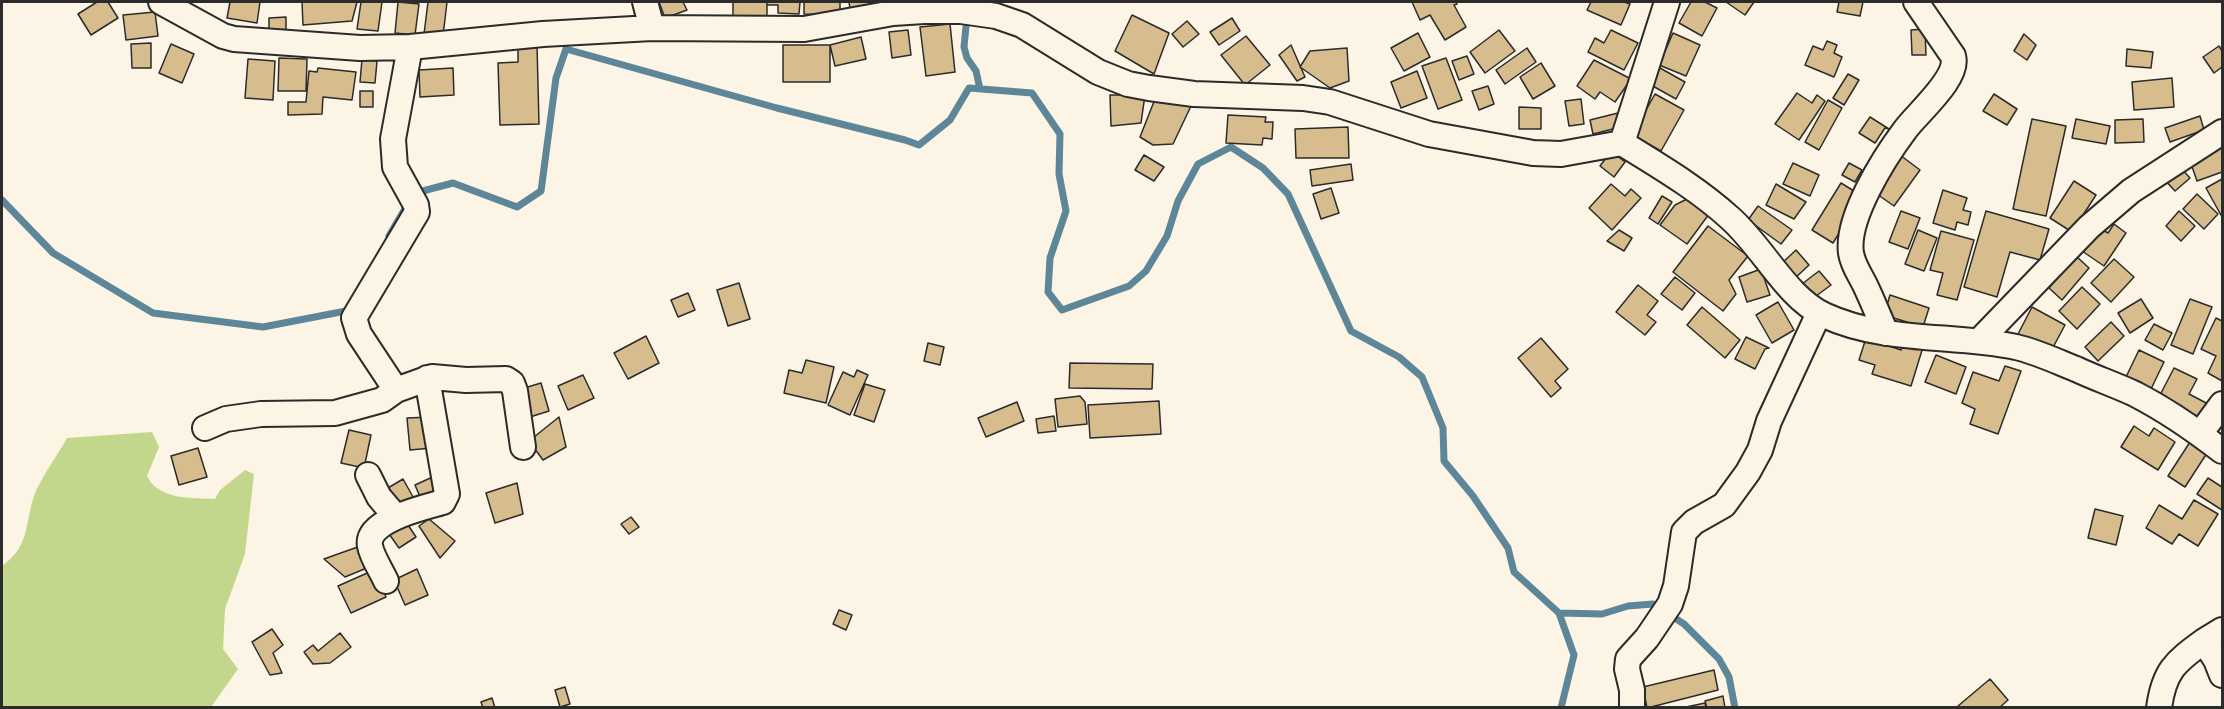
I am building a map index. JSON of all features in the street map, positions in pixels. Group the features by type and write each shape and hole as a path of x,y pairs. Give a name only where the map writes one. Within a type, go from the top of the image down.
{"street":[{"path":"161,2 212,30 234,39 360,48 449,45 543,34 652,28 804,28 893,13 961,11 996,16 1030,29 1098,72 1121,82 1149,88 1194,94 1303,98 1330,102 1429,134 1533,153 1561,153 1622,143 1687,183 1731,218 1797,298 1819,313 1849,326 1886,333 1979,341 2036,353 2112,384 2156,406 2223,451"},
{"path":"645,2 652,28"},
{"path":"1622,143 1667,2"},
{"path":"1886,333 1855,265 1851,250 1853,230 1884,159 1906,127 1944,84 1953,66 1953,56 1917,2"},
{"path":"396,390 359,334 354,318 417,212 416,205 395,166 393,139 410,47"},
{"path":"1979,341 2048,268 2122,198 2195,148 2223,132"},
{"path":"1632,708 1632,690 1627,669 1629,659 1647,638 1670,604 1676,586 1684,532 1694,522 1724,505 1748,471 1760,450 1769,421 1819,313"},
{"path":"386,581 370,546 370,540 378,528 396,517 443,502 447,494 428,378"},
{"path":"205,428 226,419 261,414 335,413 382,399 396,390 428,378 509,380 515,391 523,447"},
{"path":"2200,434 2223,405"},
{"path":"368,475 379,497 396,517"},
{"path":"2159,708 2168,672 2181,657 2213,636 2216,660 2223,675"}],"green space":[{"path":"152,432 159,447 147,476 159,490 168,494 187,498 215,499 220,490 245,470 254,474 245,554 225,609 223,649 238,669 211,707 2,707 2,566 19,549 26,532 32,502 43,478 67,438"}],"building":[{"path":"97,2 108,2 118,18 91,35 78,14"},
{"path":"230,2 260,2 257,23 227,18"},
{"path":"302,2 357,2 352,21 303,25"},
{"path":"361,2 382,2 378,31 357,29"},
{"path":"398,2 419,4 415,35 395,33"},
{"path":"428,2 447,2 443,36 424,34"},
{"path":"659,2 683,2 687,10 665,18"},
{"path":"733,2 767,2 767,23 733,19"},
{"path":"767,2 800,2 799,14 778,13 778,5 767,5"},
{"path":"804,2 840,2 840,15 804,14"},
{"path":"849,2 882,2 882,5 850,9"},
{"path":"1412,2 1456,2 1457,4 1454,5 1466,27 1445,40 1430,15 1420,20"},
{"path":"1591,2 1630,4 1621,25 1587,10"},
{"path":"1691,2 1705,2 1717,8 1702,36 1679,23"},
{"path":"1726,2 1754,2 1745,15"},
{"path":"1839,2 1863,2 1860,16 1837,12"},
{"path":"155,12 158,36 126,40 123,15"},
{"path":"1132,15 1169,33 1154,74 1115,51"},
{"path":"286,17 286,30 269,31 269,18"},
{"path":"1232,18 1240,31 1219,45 1210,32"},
{"path":"1187,21 1199,34 1183,47 1172,34"},
{"path":"950,24 955,72 926,76 920,27"},
{"path":"1925,29 1926,55 1912,55 1911,30"},
{"path":"908,30 911,55 892,58 889,32"},
{"path":"1499,30 1515,51 1485,73 1470,52"},
{"path":"1611,30 1638,43 1624,70 1588,52 1595,38 1604,43"},
{"path":"1418,33 1430,57 1404,71 1391,48"},
{"path":"1673,33 1700,45 1686,76 1659,65"},
{"path":"2024,34 2036,45 2027,60 2014,51"},
{"path":"1246,36 1270,65 1245,85 1221,55"},
{"path":"861,37 866,59 835,66 830,45"},
{"path":"1827,41 1837,45 1834,53 1842,57 1834,77 1805,65 1813,46 1823,50"},
{"path":"151,43 151,68 132,68 131,44"},
{"path":"171,44 194,54 182,83 159,73"},
{"path":"518,45 537,45 539,124 500,125 498,63 518,62"},
{"path":"783,45 830,45 830,82 783,82"},
{"path":"1291,45 1305,77 1297,81 1279,55"},
{"path":"2219,46 2222,51 2222,67 2214,73 2203,57"},
{"path":"1347,48 1349,81 1330,88 1300,67 1310,51"},
{"path":"1527,48 1536,62 1505,84 1496,70"},
{"path":"2127,49 2153,52 2151,68 2126,66"},
{"path":"1467,56 1474,74 1459,80 1452,61"},
{"path":"279,58 307,59 306,91 278,91"},
{"path":"1446,58 1462,100 1438,109 1422,66"},
{"path":"248,59 275,61 273,100 245,98"},
{"path":"362,59 377,61 375,83 360,82"},
{"path":"1594,60 1631,79 1615,102 1600,92 1595,99 1577,86"},
{"path":"1541,63 1555,86 1533,99 1520,77"},
{"path":"318,68 356,72 352,100 323,97 322,114 288,115 288,102 306,102 309,71 317,72"},
{"path":"453,68 454,95 420,97 419,70"},
{"path":"1660,68 1685,82 1676,99 1651,85"},
{"path":"1417,71 1427,98 1401,108 1391,82"},
{"path":"1848,74 1859,80 1844,105 1833,98"},
{"path":"2172,78 2174,107 2134,110 2132,82"},
{"path":"1488,86 1494,104 1479,110 1472,91"},
{"path":"360,91 373,91 373,107 360,107"},
{"path":"1797,93 1812,103 1817,95 1825,101 1799,140 1775,124"},
{"path":"1655,94 1684,110 1661,151 1632,135"},
{"path":"1994,94 2017,109 2007,125 1983,111"},
{"path":"1110,95 1145,95 1141,123 1111,126"},
{"path":"1155,99 1191,106 1173,144 1153,145 1140,137"},
{"path":"1581,99 1584,124 1569,126 1565,101"},
{"path":"1828,100 1842,108 1819,150 1805,142"},
{"path":"1519,107 1541,108 1541,129 1519,129"},
{"path":"1618,113 1621,127 1593,134 1590,120"},
{"path":"1228,115 1266,117 1265,122 1273,122 1272,139 1263,138 1262,145 1226,143"},
{"path":"2200,116 2204,130 2170,142 2165,128"},
{"path":"1870,117 1889,129 1885,128 1875,143 1859,133"},
{"path":"2032,119 2066,126 2046,216 2013,209"},
{"path":"2076,119 2110,126 2106,144 2072,138"},
{"path":"2143,119 2144,142 2115,143 2115,120"},
{"path":"1348,127 1349,158 1296,158 1295,129"},
{"path":"2222,144 2222,172 2197,181 2188,155"},
{"path":"1611,151 1625,162 1614,177 1600,166"},
{"path":"1144,155 1164,167 1154,181 1135,170"},
{"path":"1900,155 1920,170 1894,206 1874,192"},
{"path":"1793,163 1819,175 1810,196 1783,184"},
{"path":"1849,163 1862,170 1855,182 1842,175"},
{"path":"1351,164 1353,180 1312,186 1310,170"},
{"path":"2178,165 2190,178 2175,191 2163,178"},
{"path":"2222,179 2222,217 2206,188"},
{"path":"2074,181 2096,195 2072,232 2050,218"},
{"path":"1841,183 1862,196 1833,243 1812,230"},
{"path":"1611,184 1625,196 1631,189 1641,198 1612,230 1589,208"},
{"path":"1776,184 1806,202 1794,219 1766,205"},
{"path":"1331,188 1339,213 1321,219 1313,194"},
{"path":"1943,190 1967,198 1963,210 1971,212 1968,225 1957,222 1955,230 1933,223"},
{"path":"2197,194 2218,214 2204,229 2183,209"},
{"path":"1662,196 1672,202 1658,224 1649,218"},
{"path":"1693,196 1712,210 1687,244 1660,225 1675,205"},
{"path":"1758,206 1792,230 1781,244 1748,220"},
{"path":"1901,211 1920,218 1908,249 1889,242"},
{"path":"1986,211 2049,229 2040,260 2010,252 1997,297 1964,287"},
{"path":"2179,211 2195,226 2181,241 2166,226"},
{"path":"2114,224 2126,233 2104,266 2082,251 2098,227 2108,233"},
{"path":"1708,226 1748,256 1729,280 1736,294 1723,311 1673,272"},
{"path":"1619,230 1632,238 1624,251 1607,241"},
{"path":"1918,230 1937,238 1924,271 1905,264"},
{"path":"1941,231 1974,240 1957,300 1937,295 1943,273 1930,270"},
{"path":"1796,250 1809,265 1793,280 1780,265"},
{"path":"2076,256 2089,268 2062,300 2049,288"},
{"path":"2114,259 2134,277 2111,302 2091,283"},
{"path":"1761,269 1770,295 1747,302 1739,277"},
{"path":"1819,271 1831,285 1812,299 1802,284"},
{"path":"1675,277 1695,293 1682,310 1661,294"},
{"path":"739,283 750,319 728,326 717,290"},
{"path":"1638,285 1658,301 1647,315 1656,322 1645,335 1616,312"},
{"path":"2082,287 2100,304 2077,329 2059,311"},
{"path":"688,293 695,310 678,317 671,300"},
{"path":"1890,295 1929,308 1923,327 1884,315"},
{"path":"2141,299 2153,318 2130,333 2118,313"},
{"path":"2190,299 2212,307 2193,354 2171,345"},
{"path":"1778,302 1794,330 1772,343 1756,315"},
{"path":"1702,307 1740,340 1725,358 1687,325"},
{"path":"2032,307 2065,325 2050,353 2017,336"},
{"path":"2216,318 2222,321 2222,381 2208,373 2216,356 2201,349"},
{"path":"2111,322 2124,336 2098,361 2085,347"},
{"path":"2154,324 2172,333 2163,350 2145,340"},
{"path":"646,336 659,363 628,379 614,353"},
{"path":"1746,337 1769,348 1765,349 1755,369 1735,359"},
{"path":"1541,338 1568,369 1555,381 1561,388 1551,397 1518,358"},
{"path":"1866,338 1901,350 1904,341 1923,347 1911,386 1872,374 1875,365 1859,360"},
{"path":"928,343 944,347 940,365 924,361"},
{"path":"2139,350 2164,362 2151,389 2126,377"},
{"path":"1936,355 1966,367 1956,394 1925,382"},
{"path":"806,360 834,367 826,403 784,393 789,370 802,373"},
{"path":"1070,363 1153,364 1152,389 1069,388"},
{"path":"2005,366 2021,371 1998,434 1970,424 1975,409 1962,403 1973,372 1999,381"},
{"path":"2174,368 2197,379 2189,394 2210,405 2203,419 2159,397"},
{"path":"857,370 868,375 850,415 828,405 843,372 854,377"},
{"path":"583,375 594,398 568,410 558,386"},
{"path":"541,383 549,411 530,417 521,389"},
{"path":"865,384 885,390 874,422 854,415"},
{"path":"1080,396 1085,402 1087,424 1058,427 1055,399"},
{"path":"1159,401 1161,434 1090,438 1088,405"},
{"path":"1017,402 1024,421 986,437 978,418"},
{"path":"1054,416 1056,431 1038,433 1036,419"},
{"path":"430,417 432,448 410,450 407,418"},
{"path":"559,417 566,447 543,460 529,441"},
{"path":"2134,426 2149,436 2154,428 2175,442 2158,470 2121,447"},
{"path":"349,430 371,435 364,468 341,463"},
{"path":"2190,442 2207,453 2185,487 2168,476"},
{"path":"198,448 207,477 179,485 171,456"},
{"path":"437,475 446,496 424,506 415,485"},
{"path":"2208,478 2222,487 2222,510 2197,494"},
{"path":"403,479 417,504 402,513 388,488"},
{"path":"517,483 523,514 495,523 486,493"},
{"path":"2194,500 2218,514 2198,546 2179,534 2172,544 2146,528 2159,505 2182,519"},
{"path":"2095,509 2123,516 2116,545 2088,538"},
{"path":"631,517 639,527 629,534 621,524"},
{"path":"404,519 416,537 399,548 387,531"},
{"path":"429,519 455,541 440,558 419,526"},
{"path":"366,544 374,565 345,577 324,559"},
{"path":"417,569 428,595 405,605 394,580"},
{"path":"374,570 386,597 351,613 338,586"},
{"path":"839,610 852,615 846,630 833,624"},
{"path":"272,629 283,645 273,653 282,673 270,675 252,642"},
{"path":"340,633 351,647 330,663 313,664 304,652 313,645 318,651"},
{"path":"1714,670 1718,690 1647,708 1643,687"},
{"path":"1990,679 2008,700 1999,708 1959,708 1958,706"},
{"path":"565,687 570,704 560,707 555,690"},
{"path":"1723,696 1725,708 1707,708 1705,701"},
{"path":"492,698 495,708 483,708 481,702"},
{"path":"1705,703 1706,708 1686,707"}],"waterway":[{"path":"967,16 964,47 967,58 976,71 980,89"},
{"path":"415,193 453,183 517,207 541,191 556,78 566,49 919,145 950,120 969,88 1032,93 1060,134 1059,174 1066,211 1050,258 1048,292 1062,310 1129,286 1146,271 1167,236 1178,201 1198,164 1231,147 1263,168 1288,194 1351,331 1399,357 1422,377 1443,428 1444,461 1473,496 1508,548 1514,572 1559,613 1574,655 1561,708"},
{"path":"2,200 53,253 153,313 263,327 351,310 352,307"},
{"path":"389,236 409,202"},
{"path":"1559,613 1602,614 1628,606 1653,604 1684,624 1719,659 1729,677 1735,708"}]}
